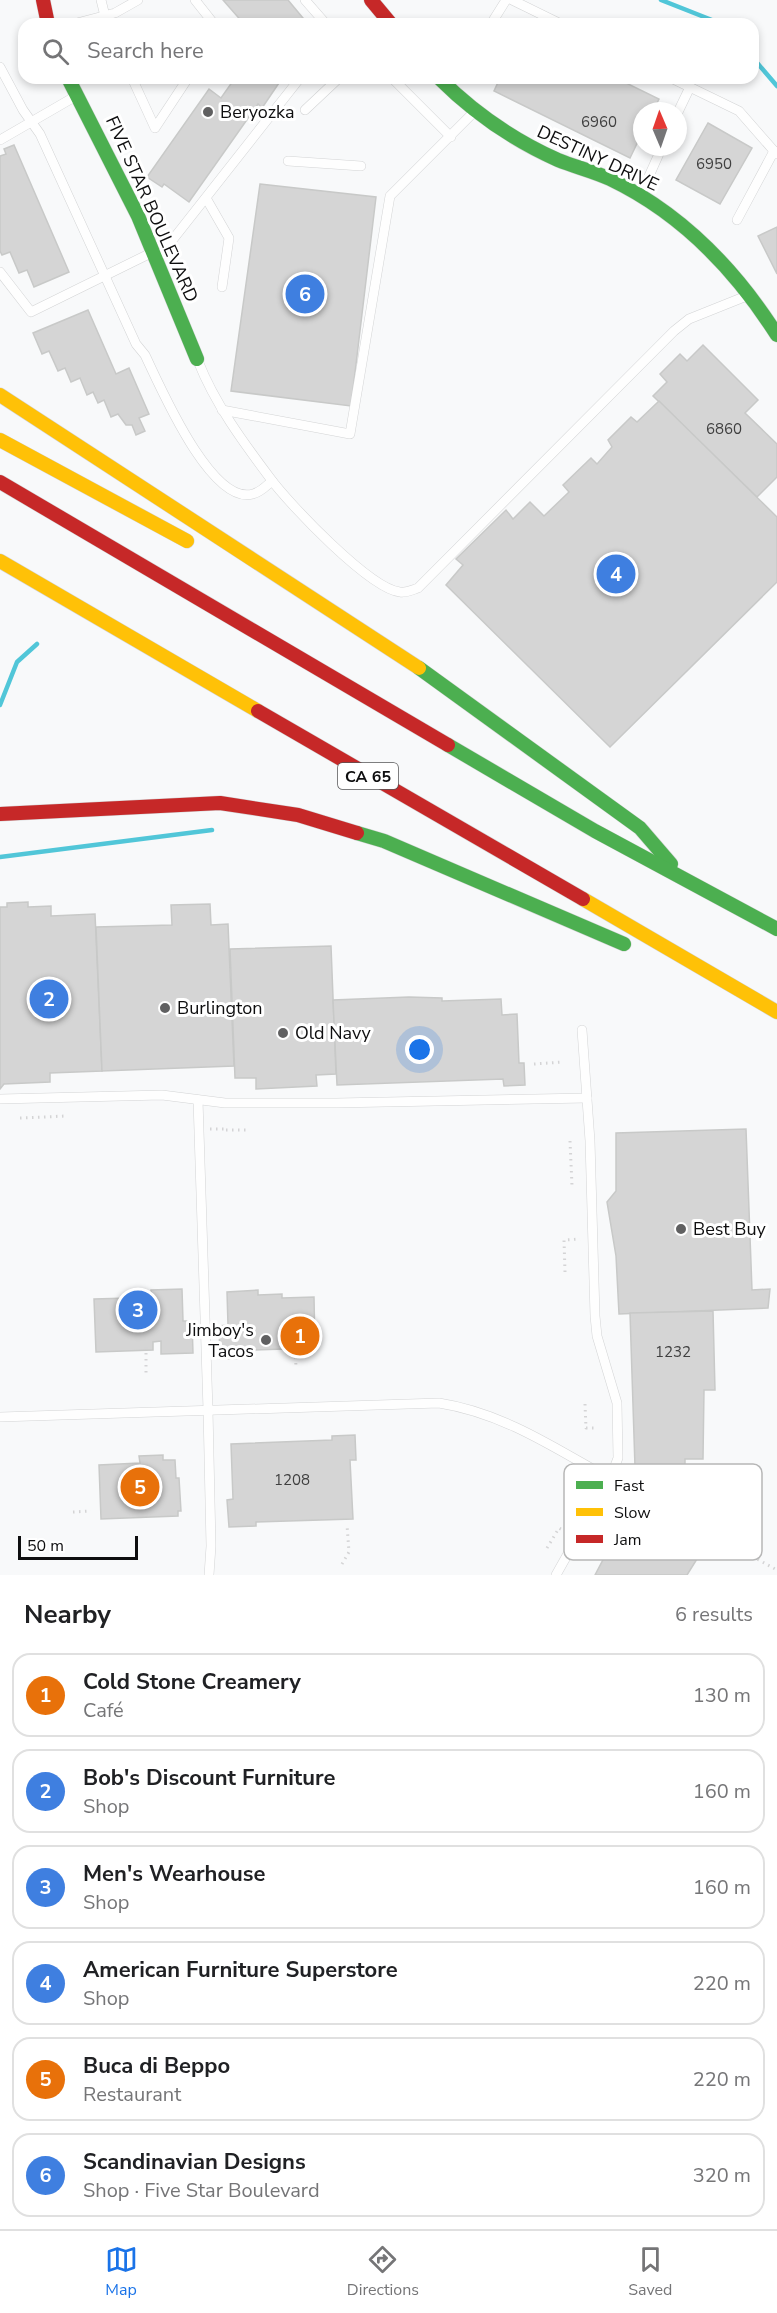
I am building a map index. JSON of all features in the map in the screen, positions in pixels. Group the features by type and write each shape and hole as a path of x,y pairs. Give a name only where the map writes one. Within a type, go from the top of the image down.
{"main road":[{"path":"43,0 47,18"},
{"path":"371,0 386,18"},
{"name":"FIVE STAR BOULEVARD","path":"72,84 99,135 155,256 197,359"},
{"name":"DESTINY DRIVE","path":"445,84 475,112 530,147 607,178 640,195 686,227 714,251 751,294 777,335"},
{"path":"0,394 417,667 640,828 684,879"},
{"path":"0,440 204,550"},
{"path":"0,483 595,831 777,929"},
{"name":"CA 65","path":"0,561 777,1012"},
{"path":"244,571 319,603"},
{"path":"0,814 220,803 298,814 384,841 736,990"}],"lane":[{"path":"101,0 105,18"},
{"path":"108,18 138,0"},
{"path":"195,0 209,18"},
{"path":"305,0 321,18"},
{"path":"495,18 506,0"},
{"path":"512,0 549,18"},
{"path":"0,67 40,134 136,344 145,355 173,413 216,479 229,489 246,495 254,494 272,481"},
{"path":"135,84 155,128 184,84"},
{"path":"0,272 31,312 104,276 155,256 206,198 295,84"},
{"path":"305,110 333,84"},
{"path":"398,84 451,137"},
{"path":"451,90 455,84"},
{"path":"684,84 739,111 775,154 738,220"},
{"path":"683,102 690,87"},
{"path":"0,140 78,95"},
{"path":"222,410 350,434 390,195 475,112"},
{"path":"640,195 658,156"},
{"path":"288,161 361,166"},
{"path":"206,198 229,238 222,287"},
{"path":"197,359 222,410 272,481 347,558 389,588 409,592 418,588 674,331 689,319 751,294"},
{"path":"582,1030 597,1336 613,1383 617,1403 618,1458 616,1464"},
{"path":"0,1099 150,1094 198,1100 336,1103 587,1098"},
{"path":"198,1100 208,1410 211,1546 209,1575"},
{"path":"0,1417 426,1403 452,1405 510,1422 584,1464"},
{"path":"556,1575 564,1560"}],"path":[{"path":"534,1064 563,1062"},
{"path":"21,1118 66,1116"},
{"path":"226,1130 250,1130"},
{"path":"570,1142 572,1186"},
{"path":"565,1272 564,1240 593,1239"},
{"path":"295,1345 296,1368"},
{"path":"146,1347 146,1374"},
{"path":"585,1404 586,1428 596,1428"},
{"path":"73,1512 92,1511"},
{"path":"342,1564 349,1552 346,1525"},
{"path":"759,1560 777,1570"}],"building":[{"path":"223,0 288,0 303,18 239,18"},
{"path":"231,84 278,84 262,108 258,104 189,202 164,184 162,187 147,177 209,89 221,98"},
{"path":"497,84 628,84 659,99 658,102 633,102 633,152 630,158 494,91"},
{"path":"708,123 752,148 720,204 676,180"},
{"path":"14,145 69,272 34,287 27,270 19,273 10,252 2,255 0,251 0,156 6,154 4,149"},
{"path":"260,184 376,197 351,406 231,391"},
{"path":"777,227 777,274 758,236"},
{"path":"88,310 116,374 129,368 149,414 139,418 145,431 136,435 132,425 126,425 118,414 111,417 104,400 98,403 93,392 87,395 80,378 71,382 65,368 58,371 49,351 42,354 33,333"},
{"path":"703,345 758,400 745,413 777,444 777,477 757,497 653,396 667,382 660,374 680,354 687,361"},
{"path":"659,401 777,517 777,582 610,747 446,585 463,565 456,559 506,510 513,519 530,502 544,516 569,492 563,485 591,458 597,464 612,447 608,440 631,417 637,422"},
{"path":"28,902 28,907 51,906 51,916 95,914 102,1071 50,1073 50,1082 4,1084 0,1089 0,907 7,907 7,903"},
{"name":"Burlington","path":"210,904 211,925 228,924 234,1066 102,1071 96,927 172,925 171,905"},
{"name":"Old Navy","path":"331,946 336,1074 316,1075 317,1086 256,1089 256,1078 235,1078 230,949"},
{"path":"442,998 442,1001 501,999 502,1015 517,1014 519,1063 524,1063 525,1085 504,1086 503,1079 337,1085 333,1000"},
{"name":"Best Buy","path":"746,1129 752,1290 770,1289 768,1308 619,1314 616,1256 607,1202 616,1191 616,1133"},
{"path":"182,1289 183,1321 192,1321 193,1353 161,1354 161,1341 153,1342 153,1350 96,1352 94,1299 129,1298 129,1295 151,1294 151,1290"},
{"path":"258,1290 258,1295 282,1294 282,1298 314,1297 315,1348 253,1350 253,1358 220,1359 219,1326 228,1325 227,1292"},
{"path":"713,1311 715,1390 704,1390 703,1459 685,1459 685,1464 635,1464 630,1313"},
{"path":"355,1435 356,1460 350,1460 353,1519 256,1522 256,1526 229,1527 227,1500 233,1499 231,1444 332,1440 332,1436"},
{"path":"163,1455 163,1460 175,1460 176,1478 179,1478 181,1511 178,1511 178,1516 101,1519 99,1465 140,1463 139,1456"},
{"path":"603,1560 696,1560 687,1575 595,1575"}],"waterway":[{"path":"661,0 707,18"},
{"path":"759,65 777,86"},
{"path":"0,705 17,662 37,644"},
{"path":"0,857 212,830"}],"traffic: fast":[{"path":"71,84 138,216 197,359"},
{"path":"445,84 480,114 525,144 558,160 610,179 660,208 704,245 724,266 761,311 777,335"},
{"path":"419,668 640,828 671,864"},
{"path":"448,745 595,831 777,929"},
{"path":"357,833 384,841 624,944"}],"traffic: slow":[{"path":"0,395 419,668"},
{"path":"0,440 187,541"},
{"path":"0,561 258,711"},
{"path":"583,899 777,1012"}],"traffic: jam":[{"path":"43,0 47,18"},
{"path":"371,0 386,18"},
{"path":"0,482 448,745"},
{"path":"258,711 583,899"},
{"path":"0,814 220,803 298,815 357,833"}],"place":[{"name":"Beryozka","path":"208,112"},
{"name":"Scandinavian Designs","path":"305,294"},
{"name":"American Furniture Superstore","path":"616,574"},
{"name":"Bob's Discount Furniture","path":"49,999"},
{"name":"Burlington","path":"165,1008"},
{"name":"Old Navy","path":"283,1033"},
{"name":"Best Buy","path":"681,1229"},
{"name":"Men's Wearhouse","path":"138,1310"},
{"name":"Cold Stone Creamery","path":"300,1336"},
{"name":"Jimboy's Tacos","path":"266,1340"},
{"name":"Buca di Beppo","path":"140,1487"}]}
